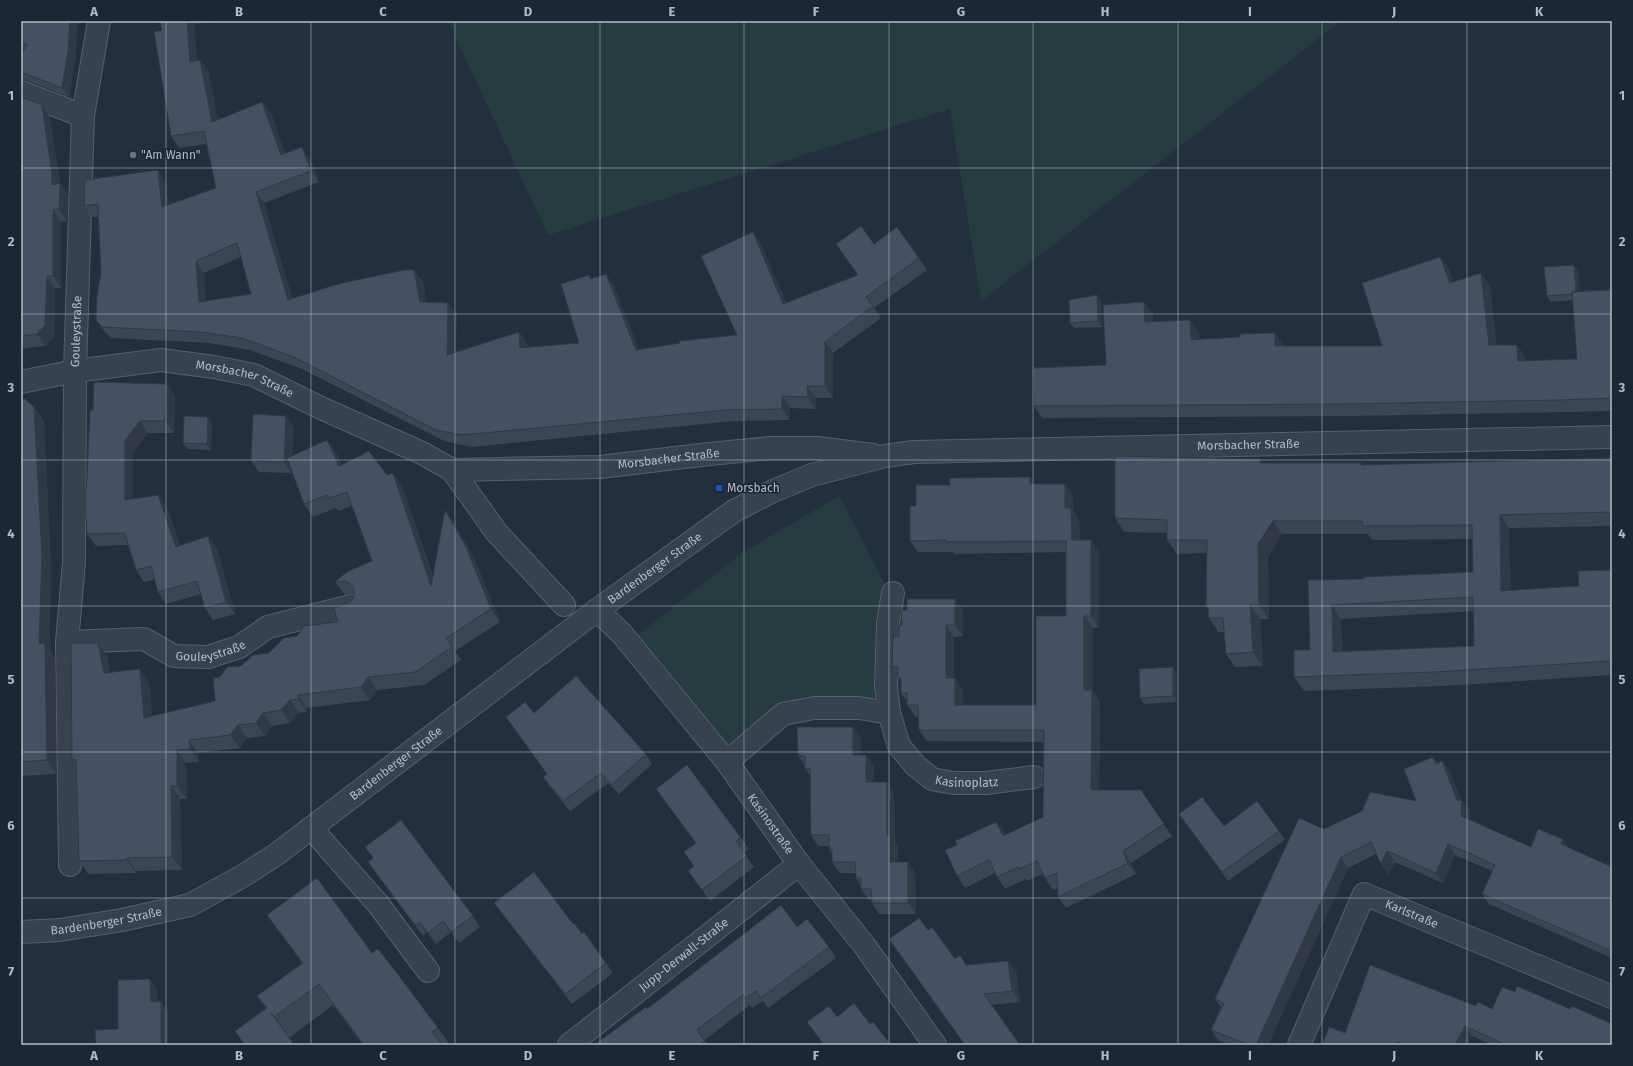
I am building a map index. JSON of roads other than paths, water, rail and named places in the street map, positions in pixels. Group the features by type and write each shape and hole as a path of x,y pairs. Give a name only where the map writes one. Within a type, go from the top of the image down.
{"street":[{"name":"Gouleystraße","path":"70,865 67,642 74,562 74,370 83,116 99,21"},
{"path":"21,92 83,116"},
{"name":"Morsbacher Straße","path":"21,382 74,370 161,360 214,367 254,375 321,408 422,453 452,470 497,534 564,605"},
{"name":"Morsbacher Straße","path":"734,511 773,491 812,475 885,456 914,452 1612,438"},
{"name":"Morsbacher Straße","path":"452,470 600,467 771,448 817,448 885,456"},
{"name":"Bardenberger Straße","path":"21,932 60,930 114,922 190,905 241,877 278,854 596,610 734,511"},
{"name":"Kasinoplatz","path":"893,593 888,623 886,686 889,713 899,746 915,765 932,779 953,783 986,783 1034,777"},
{"name":"Gouleystraße","path":"67,642 144,639 174,656 208,657 239,647 268,627 351,606"},
{"name":"Kasinostraße","path":"596,610 622,634 726,762 799,864 864,945 935,1045"},
{"path":"726,762 784,714 814,708 859,708 889,713"},
{"path":"311,828 378,904 428,971"},
{"name":"Jupp-Derwall-Straße","path":"569,1045 799,864"},
{"name":"Karlstraße","path":"1298,1045 1364,894 1612,997"}],"place":[{"name":"\"Am Wann\"","path":"133,155"},
{"name":"Morsbach","path":"719,488"}]}
